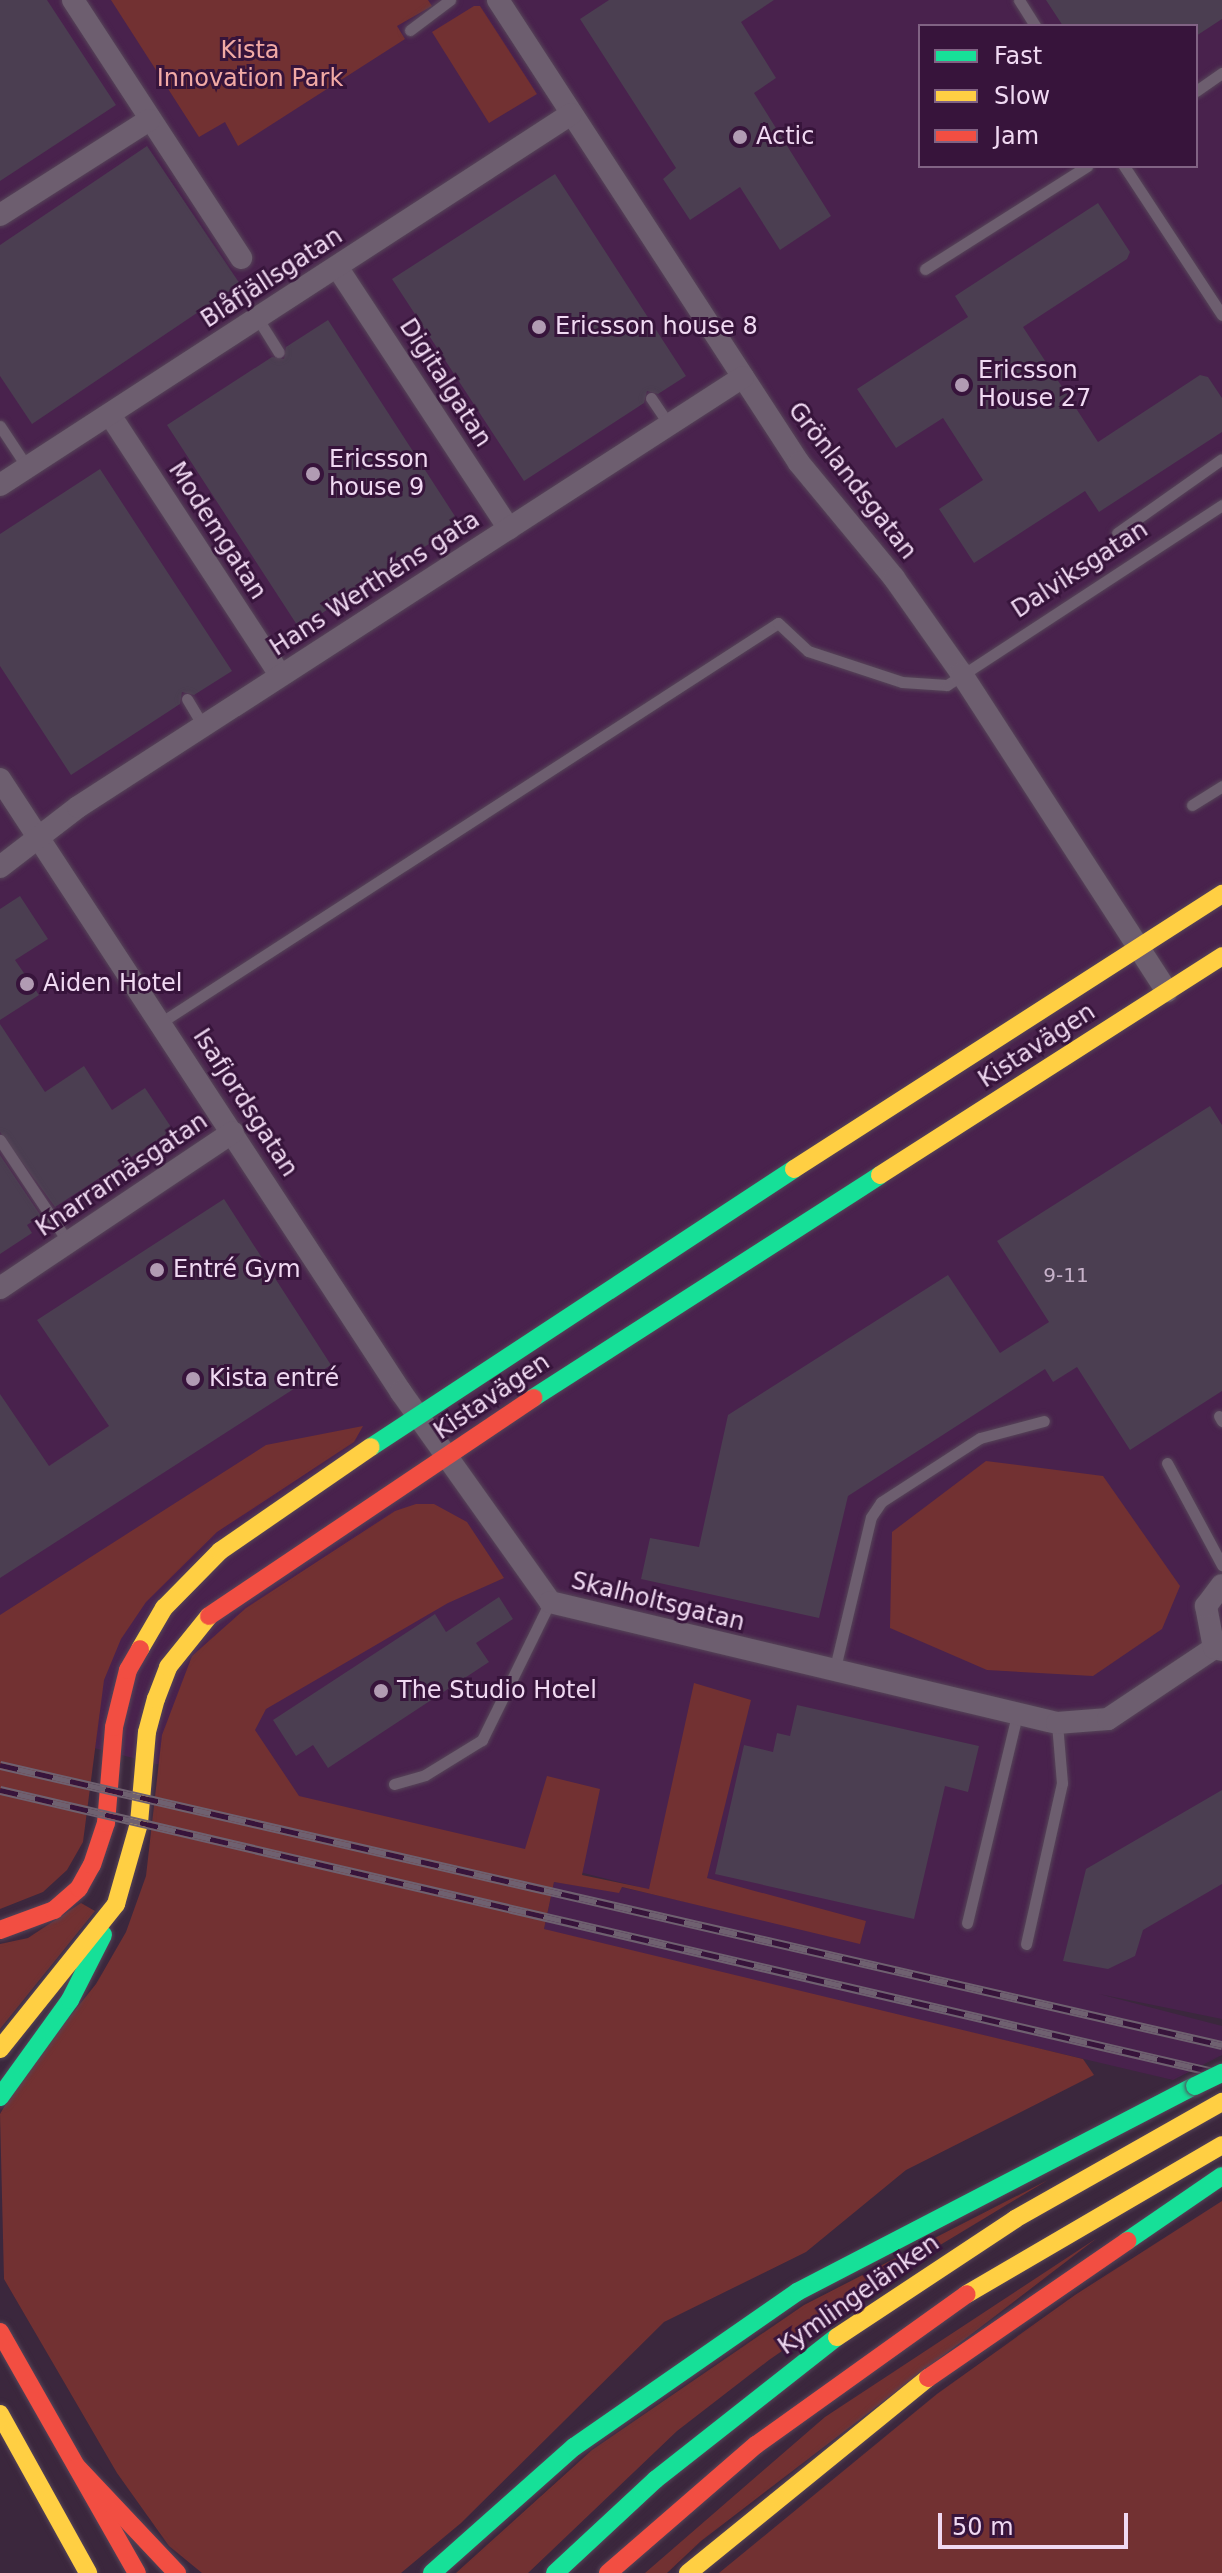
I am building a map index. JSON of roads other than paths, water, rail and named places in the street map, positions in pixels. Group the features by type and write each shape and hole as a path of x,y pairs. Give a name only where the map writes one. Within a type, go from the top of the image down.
{"main road":[{"name":"Kistavägen","path":"0,1930 54,1910 79,1888 92,1865 106,1823 118,1703 128,1670 164,1608 220,1551 418,1414 1222,894"},
{"name":"Kistavägen","path":"0,2049 116,1904 139,1823 147,1732 168,1667 185,1642 234,1596 683,1302 1222,956"},
{"path":"885,1111 913,1154"},
{"path":"656,1258 683,1302"},
{"path":"0,2097 90,1968 116,1904"},
{"path":"432,2573 574,2447 797,2292 1222,2073"},
{"name":"Kymlingelänken","path":"555,2573 655,2480 820,2348 1015,2219 1222,2102"},
{"path":"608,2573 744,2454 929,2317 1132,2193 1222,2145"},
{"path":"688,2573 894,2402 1222,2176"},
{"path":"0,2332 137,2573"},
{"path":"0,2414 88,2573"},
{"path":"77,2467 177,2573"}],"street":[{"path":"73,0 241,258"},
{"name":"Grönlandsgatan","path":"498,0 799,463 894,578 961,673 1167,991"},
{"name":"Blåfjällsgatan","path":"0,485 571,114"},
{"path":"0,215 149,120"},
{"name":"Digitalgatan","path":"337,267 509,529"},
{"name":"Hans Werthéns gata","path":"39,839 78,807 743,377"},
{"name":"Modemgatan","path":"110,415 280,675"},
{"name":"Isafjordsgatan","path":"0,779 446,1456"},
{"path":"0,867 39,839"},
{"name":"Knarrarnäsgatan","path":"0,1288 233,1132"},
{"name":"Skalholtsgatan","path":"446,1456 550,1602 1057,1723 1108,1719 1218,1649 1206,1606 1222,1585"}],"lane":[{"path":"410,30 450,0"},
{"path":"1019,0 1034,24"},
{"path":"1198,90 1222,73"},
{"path":"925,269 1084,168"},
{"path":"1125,168 1222,315"},
{"path":"258,319 279,352"},
{"path":"651,398 669,425"},
{"path":"0,426 27,467"},
{"path":"1117,533 1222,459"},
{"name":"Dalviksgatan","path":"160,1023 778,623 808,651 902,682 947,685 1222,505"},
{"path":"187,699 203,726"},
{"path":"1192,805 1222,786"},
{"path":"0,1140 68,1242"},
{"path":"834,1672 871,1517 881,1502 980,1438 1044,1421"},
{"path":"1167,1463 1222,1565"},
{"path":"394,1784 425,1775 482,1740 550,1602"},
{"path":"967,1923 1017,1714"},
{"path":"1026,1944 1062,1783 1057,1723"}],"railway":[{"path":"0,1765 1222,2045"},
{"path":"0,1790 1222,2074"}],"place":[{"name":"Actic","path":"740,137"},
{"name":"Ericsson house 8","path":"539,327"},
{"name":"Ericsson House 27","path":"962,385"},
{"name":"Ericsson house 9","path":"313,474"},
{"name":"Aiden Hotel","path":"27,984"},
{"name":"Entré Gym","path":"157,1270"},
{"name":"Kista entré","path":"193,1379"},
{"name":"The Studio Hotel","path":"381,1691"}],"park label":[{"name":"Kista Innovation Park","path":"250,65"}]}
